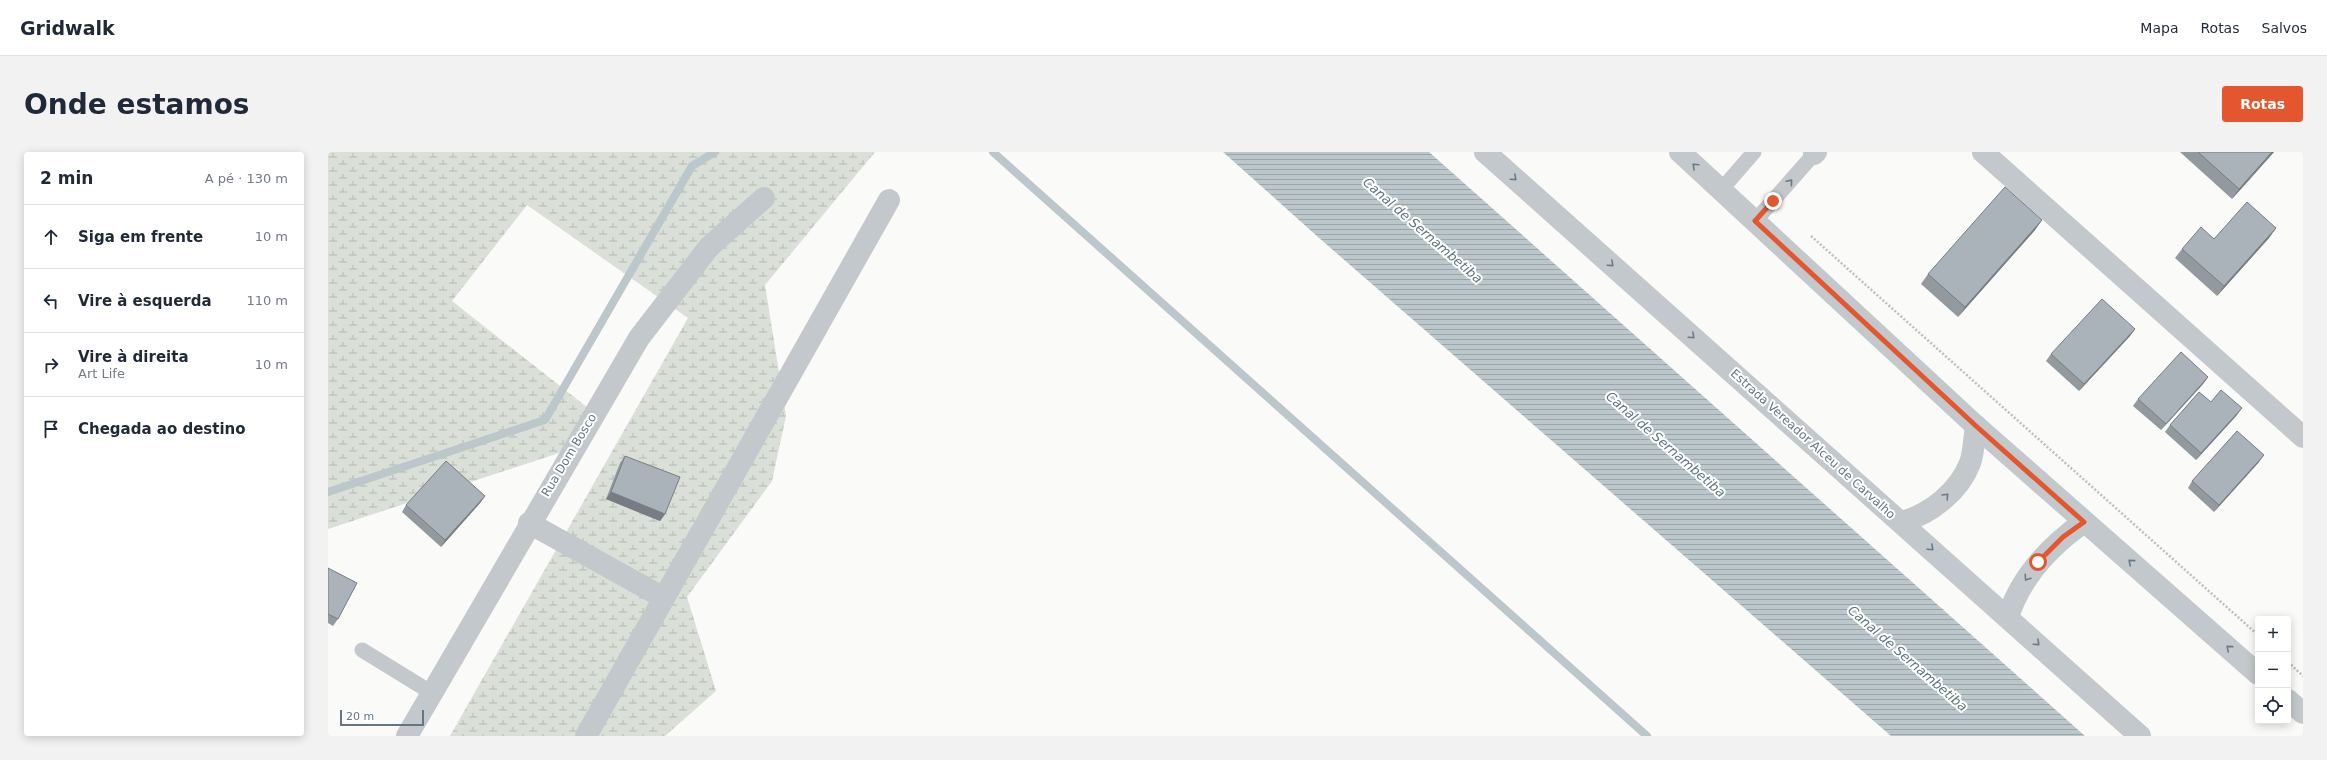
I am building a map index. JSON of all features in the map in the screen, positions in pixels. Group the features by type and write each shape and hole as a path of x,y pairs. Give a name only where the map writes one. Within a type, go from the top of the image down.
{"street":[{"name":"Estrada Vereador Alceu de Carvalho","path":"1485,152 1902,522 2140,736"},
{"path":"1680,152 1976,426 2255,671"},
{"path":"1983,152 2303,438"},
{"name":"Rua Dom Bosco","path":"407,736 529,523 639,338 709,247 764,198"},
{"path":"586,736 890,200"},
{"path":"1902,522 1918,517 1936,506 1959,482 1970,463 1976,426"},
{"path":"2008,617 2022,585 2038,562 2063,537 2084,522"},
{"path":"529,523 664,598"},
{"path":"2291,703 2303,713"}],"lane":[{"path":"1721,190 1754,152"},
{"path":"1755,221 1815,153"},
{"path":"362,650 432,692"}],"path":[{"path":"1807,231 2255,632"},
{"path":"2291,665 2303,676"}],"green space":[{"path":"328,152 875,152 765,285 786,416 772,481 687,597 716,691 665,736 450,736 688,318 527,205 452,301 588,408 562,452 328,529"}],"water":[{"name":"Canal de Sernambetiba","path":"1223,152 1429,152 2085,736 1891,736 1318,237"}],"building":[{"path":"2198,152 2272,152 2239,189"},
{"path":"2005,187 2042,220 1965,307 1928,274"},
{"path":"2247,202 2276,228 2224,286 2182,249 2201,227 2214,239"},
{"path":"2102,299 2135,329 2084,384 2051,354"},
{"path":"2181,352 2208,377 2166,424 2138,399"},
{"path":"2221,390 2242,408 2201,453 2170,425 2199,392 2211,402"},
{"path":"2237,431 2264,455 2219,505 2192,481"},
{"path":"625,456 680,477 665,514 611,492"},
{"path":"446,461 485,496 445,540 406,505"},
{"path":"328,568 357,583 338,619 328,614"}],"waterway":[{"path":"328,492 545,420 692,166 715,152"},
{"path":"993,152 1647,736"}],"route":[{"path":"1773,201 1755,221 1976,426 2084,522 2063,537 2038,562"}]}
